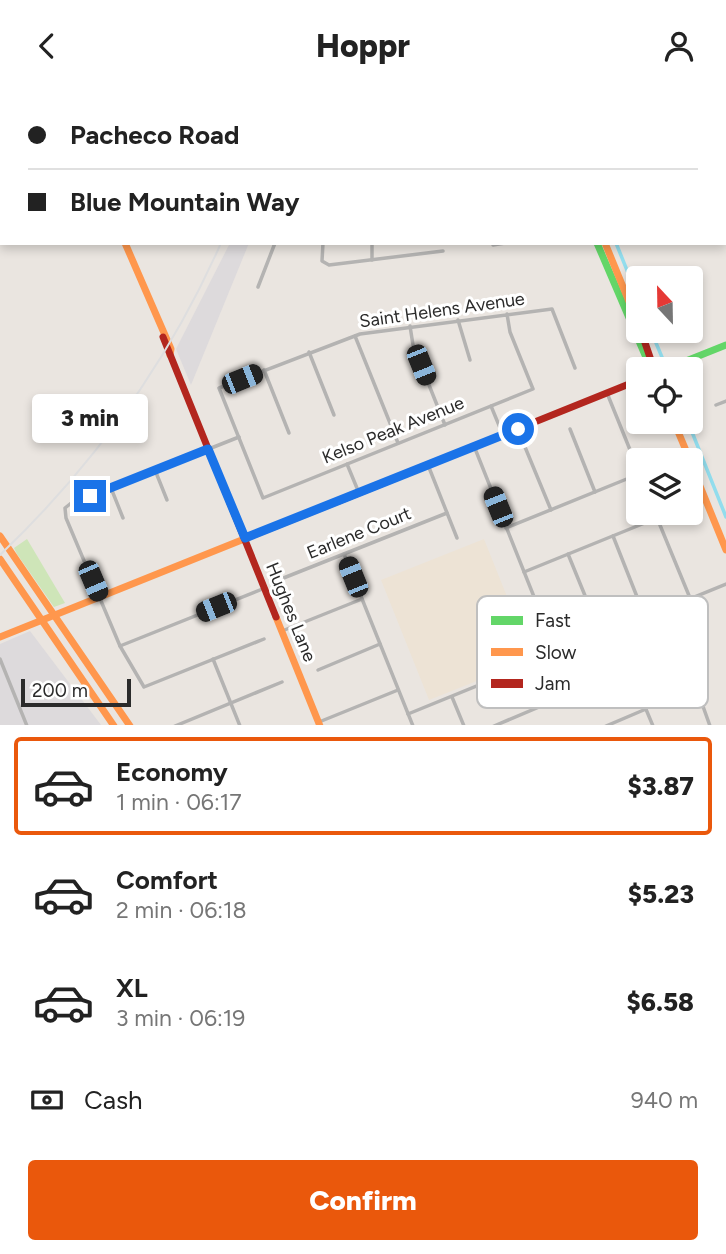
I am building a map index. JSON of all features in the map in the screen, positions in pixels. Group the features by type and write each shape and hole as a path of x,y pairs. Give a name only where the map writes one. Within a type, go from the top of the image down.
{"main road":[{"name":"Hughes Lane","path":"126,245 163,337 171,349 170,355 319,724"},
{"path":"598,245 646,357"},
{"path":"605,245 626,296"},
{"path":"620,300 626,303"},
{"path":"696,357 726,345"},
{"path":"0,637 626,385"},
{"path":"703,494 726,550"},
{"path":"0,535 129,725"},
{"path":"2,563 113,725"}],"street":[{"path":"258,288 274,245"},
{"path":"323,245 322,261 330,265 443,251"},
{"path":"372,245 373,260"},
{"name":"Saint Helens Avenue","path":"239,437 219,388 355,336 410,326 551,309 576,368"},
{"name":"Kelso Peak Avenue","path":"239,437 263,498 533,389 510,333 507,314"},
{"path":"458,320 470,360"},
{"path":"410,326 413,345 445,425"},
{"path":"355,336 398,443"},
{"path":"309,352 334,415"},
{"path":"264,370 289,433"},
{"path":"607,393 629,448"},
{"path":"716,405 726,401"},
{"path":"491,406 503,435"},
{"path":"570,429 595,492"},
{"path":"239,437 65,508 66,518 120,646 144,687 264,639"},
{"path":"474,446 533,596"},
{"path":"525,447 551,510"},
{"path":"347,464 359,493"},
{"path":"428,465 457,538"},
{"path":"155,470 167,500"},
{"path":"506,527 626,479"},
{"path":"111,487 124,518"},
{"name":"Earlene Court","path":"281,579 447,513"},
{"path":"524,572 640,525"},
{"path":"660,525 689,596"},
{"path":"613,536 637,596"},
{"path":"344,554 413,725"},
{"path":"568,554 585,596"},
{"path":"697,596 726,584"},
{"path":"120,646 264,588"},
{"path":"282,631 362,599"},
{"path":"318,670 380,644"},
{"path":"0,659 27,725"},
{"path":"213,659 240,725"},
{"path":"177,725 282,682"},
{"path":"408,714 477,686"},
{"path":"319,724 398,689"},
{"path":"452,697 464,725"},
{"path":"496,725 537,708"},
{"path":"704,708 710,725"},
{"path":"608,725 647,709 653,725"}],"shaded area":[{"path":"229,245 248,245 191,385 176,349"},
{"path":"484,539 507,596 477,596 477,681 429,700 381,580"},
{"path":"30,631 101,725 0,725 0,644"}],"green space":[{"path":"27,539 65,603 54,607 17,554 14,548"}],"waterway":[{"path":"617,245 626,268"},
{"path":"656,343 662,357"},
{"path":"693,434 726,517"}],"railway":[{"path":"0,555 66,485 126,410 178,329 220,245"}],"traffic: fast":[{"path":"598,245 646,357"},
{"path":"696,357 726,345"}],"traffic: slow":[{"path":"126,245 171,349 170,355"},
{"path":"606,245 626,294"},
{"path":"679,434 685,448"},
{"path":"703,493 726,550"},
{"path":"0,637 339,501"},
{"path":"0,536 129,725"},
{"path":"0,559 113,725"},
{"path":"276,617 320,725"}],"traffic: jam":[{"path":"163,337 276,617"},
{"path":"645,343 650,357"},
{"path":"339,501 626,385"}],"route":[{"path":"90,496 208,449 245,538 518,429"}]}
